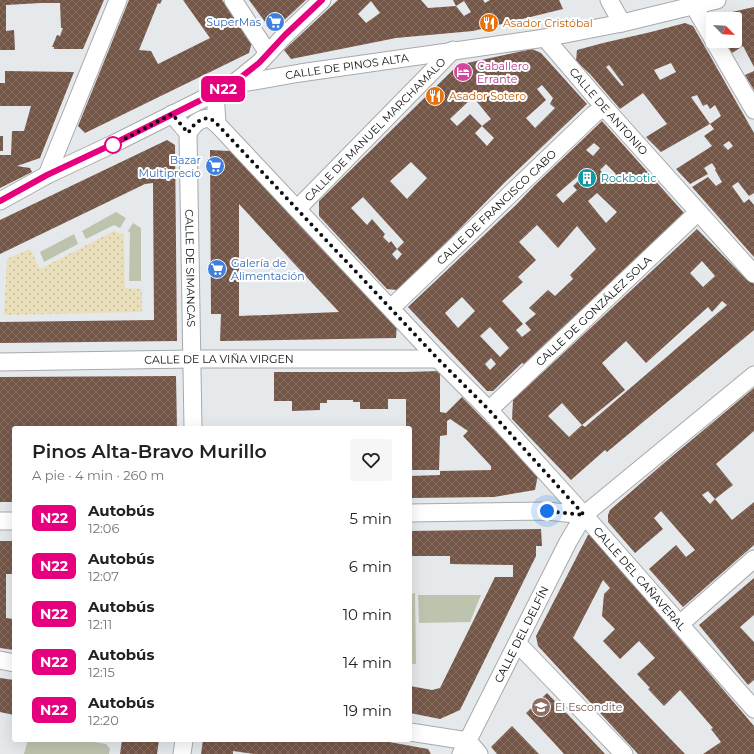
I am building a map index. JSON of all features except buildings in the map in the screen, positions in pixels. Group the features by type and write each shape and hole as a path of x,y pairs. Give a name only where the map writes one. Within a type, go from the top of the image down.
{"street":[{"path":"47,175 118,0"},
{"path":"233,0 268,53"},
{"path":"231,85 259,63 322,0"},
{"path":"609,0 622,23"},
{"name":"CALLE DE PINOS ALTA","path":"0,201 47,175 231,85 453,50 544,38 622,23 717,0"},
{"path":"694,6 706,26"},
{"name":"CALLE DE ANTONIO","path":"544,38 754,274"},
{"path":"719,48 754,110"},
{"name":"CALLE DE MANUEL MARCHAMALO","path":"298,208 453,50"},
{"path":"215,92 217,124"},
{"name":"CALLE DE FRANCISCO CABO","path":"392,308 593,115 604,107"},
{"path":"172,114 188,133 194,123 204,119 210,118 217,124"},
{"name":"CALLE DEL CAÑAVERAL","path":"217,124 298,208 438,359 489,410 752,704"},
{"name":"CALLE DE SIMANCAS","path":"188,133 193,426"},
{"name":"CALLE DE GONZÁLEZ SOLA","path":"489,410 698,212"},
{"name":"CALLE DE LA VIÑA VIRGEN","path":"0,362 192,359 438,359"},
{"name":"CALLE DEL DELFÍN","path":"469,750 518,644 568,542 584,515 754,375"},
{"path":"412,513 547,511 584,515"},
{"path":"0,521 12,521"},
{"path":"680,624 754,559"},
{"path":"518,644 624,754"},
{"path":"0,660 12,663"},
{"path":"412,733 469,750"},
{"path":"182,754 184,742"}],"green space":[{"path":"116,212 126,218 120,228 114,225 86,239 82,231"},
{"path":"133,223 141,228 141,281 129,281 130,233 128,231"},
{"path":"74,234 78,244 44,262 40,252"},
{"path":"415,593 416,664 412,664 412,594"},
{"path":"418,595 481,595 470,622 419,623"},
{"path":"27,742 94,742 106,744 110,749 109,754 24,754"}],"sand":[{"path":"114,231 124,235 125,288 142,289 142,312 4,315 7,259 30,249 40,269"}],"bus line":[{"name":"N22","path":"0,201 47,175 231,85 259,63 285,35 322,0"}],"place":[{"name":"SuperMas","path":"275,22"},
{"name":"Asador Cristóbal","path":"489,23"},
{"name":"Caballero Errante","path":"463,72"},
{"name":"Asador Sotero","path":"435,96"},
{"name":"Bazar Multiprecio","path":"215,166"},
{"name":"Rockbotic","path":"587,178"},
{"name":"Galería de Alimentación","path":"217,269"},
{"name":"El Escondite","path":"541,707"}],"route":[{"path":"113,145 172,114 188,133 194,123 210,118 305,216 438,359 489,410 584,515 547,511"}]}
